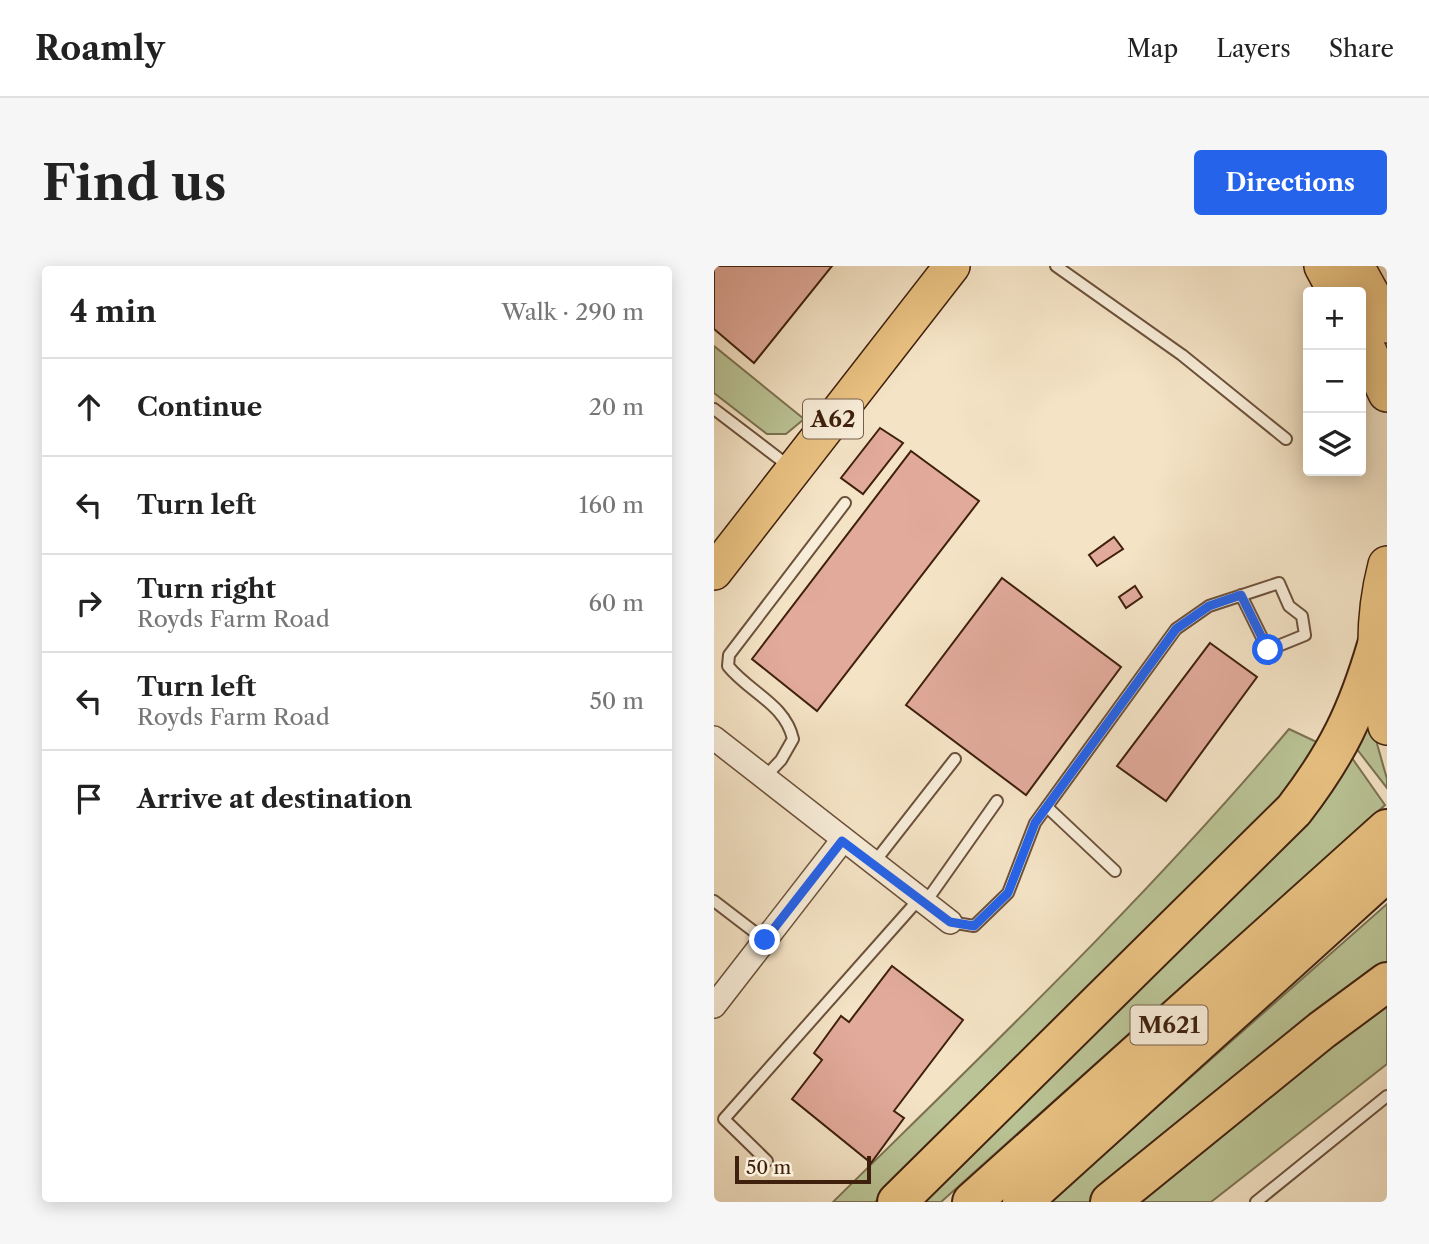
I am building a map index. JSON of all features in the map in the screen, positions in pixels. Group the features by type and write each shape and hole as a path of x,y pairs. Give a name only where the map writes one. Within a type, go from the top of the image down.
{"highway":[{"path":"1323,266 1334,287"},
{"path":"1355,266 1387,324"},
{"path":"1366,348 1387,393"},
{"path":"1387,565 1377,645 1378,686 1387,726"},
{"path":"897,1202 1294,810 1342,741 1363,692 1377,645"},
{"name":"M621","path":"972,1202 1377,860"},
{"name":"M621","path":"1022,1202 1377,860"},
{"path":"1110,1202 1331,1023 1387,982"}],"main road":[{"name":"A62","path":"714,572 952,266"}],"street":[{"path":"714,738 842,841 950,922"},
{"path":"714,1006 842,841"}],"lane":[{"path":"1056,266 1182,355 1286,439"},
{"path":"714,409 794,470"},
{"path":"764,778 780,761 793,740 790,724 775,707 735,675 728,666 729,655 845,503"},
{"path":"950,922 974,926 1008,893 1035,823 1176,629 1209,606 1241,595 1279,583 1289,606 1302,616 1305,635 1268,650 1241,595"},
{"path":"873,864 954,759"},
{"path":"767,1161 724,1119 922,901 997,801"},
{"path":"1047,807 1115,871"},
{"path":"714,901 765,940"},
{"path":"1256,1202 1387,1096"}],"green space":[{"path":"714,346 804,419 786,434 767,434 714,393"},
{"path":"1370,719 1387,779 1387,788 1356,748"},
{"path":"1289,729 1323,745 1305,775 875,1202 833,1202 1124,912"},
{"path":"1352,758 1385,805 941,1202 920,1202"},
{"path":"1387,904 1387,969 1093,1202 1049,1202"},
{"path":"1387,994 1387,1064 1211,1202 1130,1202"}],"building":[{"path":"714,266 832,266 754,363 714,329"},
{"path":"880,428 903,443 863,494 841,478"},
{"path":"911,451 979,501 817,711 752,659"},
{"path":"1114,537 1123,549 1097,566 1089,555"},
{"path":"1002,578 1121,667 1026,795 906,705"},
{"path":"1135,586 1142,597 1126,608 1119,597"},
{"path":"1210,643 1257,677 1166,801 1117,766"},
{"path":"892,966 963,1020 894,1111 904,1118 871,1163 792,1099 822,1060 814,1053 841,1016 849,1022"}],"route":[{"path":"765,940 842,841 950,922 974,926 1008,893 1035,823 1176,629 1209,606 1241,595 1268,650"}]}
